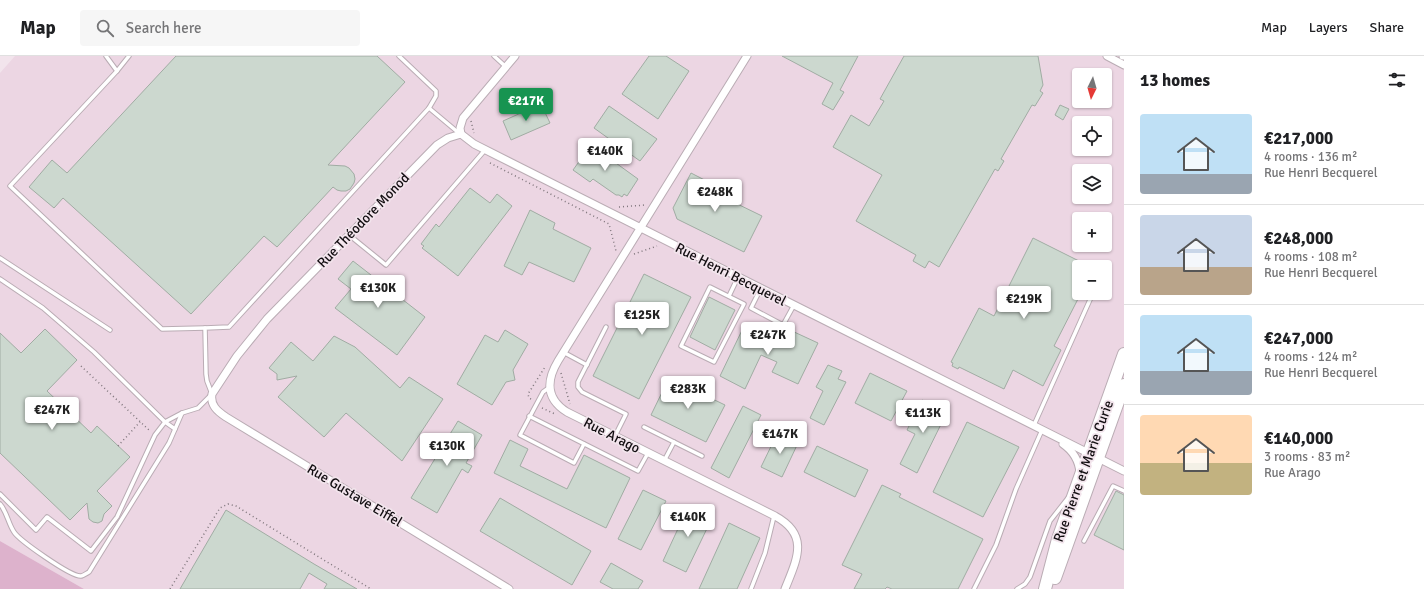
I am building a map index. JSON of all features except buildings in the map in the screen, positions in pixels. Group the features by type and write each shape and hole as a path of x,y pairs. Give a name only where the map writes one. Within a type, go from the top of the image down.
{"main road":[{"name":"Rue Pierre et Marie Curie","path":"1052,589 1124,354"},
{"name":"Rue Pierre et Marie Curie","path":"1045,589 1056,544 1078,482 1093,456 1124,385"}],"street":[{"path":"461,134 460,128 463,118 515,56"},
{"path":"550,387 551,373 563,352 747,56"},
{"path":"1107,56 1124,65"},
{"name":"Rue Henri Becquerel","path":"461,134 469,141 485,150 1124,471"},
{"name":"Rue Théodore Monod","path":"212,394 237,356 260,328 349,235 437,145 448,138 461,134"},
{"name":"Rue Arago","path":"550,387 552,397 557,405 562,409 781,520 792,530 798,542 797,558 785,589"},
{"name":"Rue Gustave Eiffel","path":"212,394 211,397 213,405 216,410 226,417 509,589"},
{"name":"Rue Henri Becquerel","path":"1044,431 1072,452 1078,464 1078,482"}],"lane":[{"path":"106,56 117,71"},
{"path":"129,56 117,71 10,186 162,329 229,327 429,108 436,96 436,91 399,56"},
{"path":"494,56 506,67"},
{"path":"429,108 461,134"},
{"path":"349,235 386,265 485,150"},
{"path":"0,258 110,330"},
{"path":"729,296 738,277"},
{"path":"0,279 43,308 101,359 165,422 175,429"},
{"path":"710,287 729,296 744,304 714,362 681,346 710,287"},
{"path":"761,288 751,308 784,325 794,305"},
{"path":"1034,426 1090,300"},
{"path":"606,327 578,382 578,389 626,414 614,436"},
{"path":"0,494 36,530 47,518 91,551 117,516 155,435 165,422 182,413 198,408 212,394 206,374 204,328"},
{"path":"563,352 587,364"},
{"path":"550,387 543,392 520,435 574,463 584,444"},
{"path":"0,504 5,510 14,532 22,540 57,565 75,575 81,576 89,572 169,443 182,413"},
{"path":"530,416 638,471 648,453"},
{"path":"644,426 702,456"},
{"path":"974,589 996,545 1016,489 1044,431"},
{"path":"664,461 674,442"},
{"path":"1017,589 1025,584 1032,573 1052,518 1078,482"},
{"path":"1084,541 1113,486 1124,491"},
{"path":"751,589 765,553 774,516"}],"path":[{"path":"471,120 476,137"},
{"path":"490,163 609,224 616,254"},
{"path":"633,255 656,246 660,247"},
{"path":"81,366 155,435"},
{"path":"560,372 571,406"},
{"path":"118,446 140,422"},
{"path":"170,589 220,508 228,504 236,506 371,589"}],"shaded area":[{"path":"15,56 1124,56 1124,589 84,589 0,541 0,73"},
{"path":"0,541 84,589 0,589"}]}
